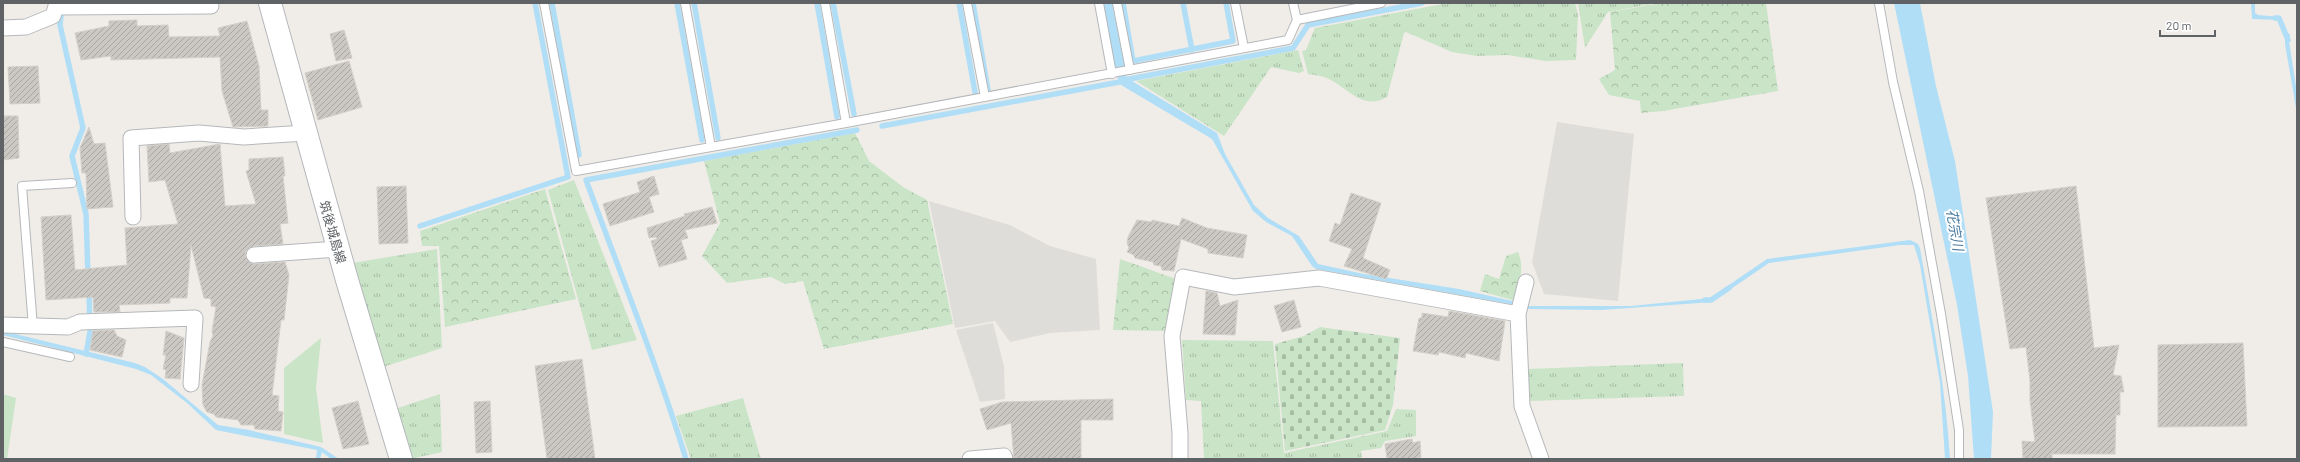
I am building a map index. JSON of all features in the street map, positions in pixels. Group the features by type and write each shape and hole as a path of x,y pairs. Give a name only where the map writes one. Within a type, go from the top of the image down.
{"main road":[{"name":"筑後城島線","path":"270,3 338,249 400,459"}],"street":[{"path":"3,28 26,27 53,16 57,5 211,6"},
{"path":"133,217 131,138 199,133 244,137 306,133"},
{"path":"254,255 338,249"},
{"path":"1180,459 1180,433 1172,336 1183,277 1234,287 1319,278 1518,314"},
{"path":"1526,282 1518,314 1522,406 1541,459"},
{"path":"3,325 68,327 80,322 195,318 191,384"},
{"path":"970,459 1004,456 1005,459"}],"lane":[{"path":"544,3 576,170 846,123 1288,40 1297,20 1293,3"},
{"path":"685,3 711,147"},
{"path":"825,3 846,123"},
{"path":"967,3 985,97"},
{"path":"1099,3 1112,74"},
{"path":"1117,3 1130,70"},
{"path":"1235,3 1244,48"},
{"path":"1297,20 1381,3"},
{"path":"1879,3 1893,82 1919,190 1941,314 1959,430 1959,459"},
{"path":"33,327 22,186 72,184"},
{"path":"3,342 70,357"}],"shaded area":[{"path":"1557,122 1634,134 1618,301 1544,294 1532,262"},
{"path":"929,201 1010,225 1050,246 1096,259 1100,330 1050,333 1010,342 995,321 955,328"},
{"path":"993,323 1004,366 1005,399 980,402 956,330"}],"green space":[{"path":"1448,3 1575,3 1578,15 1576,60 1545,61 1508,55 1477,56 1452,52 1406,32 1404,33 1387,97 1378,101 1371,102 1363,100 1329,79 1322,76 1308,74 1302,51 1306,50 1315,28"},
{"path":"1578,3 1657,3 1608,12 1585,48"},
{"path":"1661,3 1766,3 1778,91 1663,111 1641,113 1640,101 1609,95 1599,79 1615,70 1610,12"},
{"path":"1298,50 1304,71 1299,73 1271,67 1224,136 1136,81"},
{"path":"855,133 869,161 903,187 927,200 953,324 824,349 803,281 785,284 771,277 727,283 702,256 720,223 704,161"},
{"path":"574,180 637,340 592,350 548,190"},
{"path":"545,189 576,299 445,327 439,246 422,246 420,231"},
{"path":"437,249 442,348 383,367 352,263"},
{"path":"1518,252 1521,270 1516,301 1480,291 1485,274 1499,279 1506,256"},
{"path":"1120,259 1176,279 1167,331 1113,330"},
{"path":"1320,327 1400,338 1393,405 1385,430 1285,451 1275,344 1304,336"},
{"path":"321,338 316,388 323,443 284,434 284,368"},
{"path":"1182,340 1273,341 1284,453 1387,431 1396,409 1416,410 1416,436 1385,441 1381,448 1361,451 1362,459 1204,459 1201,401 1186,400"},
{"path":"1683,363 1684,396 1529,401 1528,369"},
{"path":"3,394 16,398 7,459 3,459"},
{"path":"440,394 442,452 410,459 395,409"},
{"path":"743,398 761,459 691,459 676,416"}],"water":[{"path":"1103,3 1112,3 1127,78 1217,133 1225,154 1254,205 1268,218 1299,236 1318,264 1364,274 1459,289 1517,302 1515,305 1316,269 1312,266 1292,236 1266,222 1253,211 1212,139 1121,85 1117,77"},
{"name":"花宗川","path":"1894,3 1920,3 1936,86 1955,161 1993,412 1991,459 1974,459 1968,376 1957,305"},
{"path":"2251,3 2255,3 2255,13 2258,15 2281,17 2281,20 2252,19"},
{"path":"2285,32 2290,34 2289,41 2297,93 2297,114 2285,44"},
{"path":"1910,240 1918,244 1920,248 1942,379 1950,459 1945,459 1940,383 1920,265 1914,245 1900,245 1769,263 1725,293 1723,289 1767,259"},
{"path":"1711,298 1713,302 1602,310 1528,309 1528,306 1631,306"},
{"path":"3,331 135,363 145,367 163,379 218,425 249,430 321,447 339,459 331,459 322,452 320,459 316,459 317,450 216,430 187,403 151,375 136,369 3,335"}],"building":[{"path":"137,20 137,26 168,25 169,37 220,36 218,28 247,21 259,66 261,110 268,110 268,126 233,127 222,91 220,57 111,60 111,56 81,60 75,33 109,26 109,21"},
{"path":"344,30 352,58 336,61 330,34"},
{"path":"349,61 362,107 318,120 305,73"},
{"path":"38,66 40,103 10,104 8,67"},
{"path":"3,116 18,116 19,158 3,160"},
{"path":"89,127 94,144 105,143 113,207 87,209 86,173 82,173 80,148"},
{"path":"169,144 170,153 220,144 225,206 256,204 246,171 249,170 249,159 283,157 285,176 283,176 288,223 280,224 283,244 253,246 246,251 245,255 247,260 254,264 285,262 289,275 284,320 281,320 272,395 279,396 278,411 283,412 281,431 255,429 254,425 241,425 238,420 216,417 214,414 207,412 203,405 202,385 210,342 213,336 212,331 216,307 211,306 211,299 204,298 191,245 187,298 170,298 170,303 119,305 120,312 94,312 93,297 46,300 41,217 71,215 75,270 127,265 125,228 178,224 165,180 149,182 147,146"},
{"path":"654,176 659,194 649,197 654,212 610,226 603,204 640,192 637,182"},
{"path":"406,186 408,243 379,244 377,187"},
{"path":"2076,186 2094,348 2119,345 2113,375 2121,376 2124,392 2120,392 2120,415 2116,415 2115,454 2052,454 2052,459 2023,459 2022,441 2035,442 2026,347 2010,349 1986,198"},
{"path":"1351,193 1381,203 1363,258 1390,270 1386,279 1344,266 1352,249 1329,241 1335,223 1340,225"},
{"path":"712,207 717,223 685,230 688,238 681,240 687,259 659,267 651,241 657,239 656,237 649,238 647,228 685,216 684,214"},
{"path":"1182,218 1207,228 1247,235 1243,258 1208,253 1208,249 1181,239 1174,271 1162,270 1161,266 1154,265 1153,262 1135,258 1134,255 1127,252 1129,248 1127,243 1128,237 1137,220 1152,222 1152,220 1179,226"},
{"path":"1206,291 1217,293 1220,306 1238,300 1235,335 1203,334"},
{"path":"1294,300 1301,327 1282,332 1274,306"},
{"path":"1449,311 1505,321 1499,361 1466,353 1465,358 1439,352 1438,355 1413,351 1419,318 1422,318 1422,313 1448,317"},
{"path":"114,330 117,336 126,340 122,357 90,350 93,331"},
{"path":"166,331 184,338 180,379 165,378 166,370 163,369 166,355 163,355"},
{"path":"2243,343 2247,426 2158,427 2158,345"},
{"path":"582,359 595,459 547,459 535,366"},
{"path":"1113,399 1113,420 1081,420 1081,459 1014,459 1011,423 987,430 980,409 1002,402"},
{"path":"358,401 369,444 343,449 332,408"},
{"path":"490,401 492,452 476,453 474,402"},
{"path":"1412,439 1413,443 1420,441 1421,457 1412,459 1387,459 1385,444"}],"waterway":[{"path":"420,226 568,177 535,3"},
{"path":"552,3 579,155"},
{"path":"677,3 702,140"},
{"path":"694,3 718,138"},
{"path":"817,3 837,117"},
{"path":"833,3 854,114"},
{"path":"959,3 975,92"},
{"path":"973,3 988,90"},
{"path":"1123,3 1133,61 1233,41 1226,3"},
{"path":"1183,3 1192,50"},
{"path":"1124,80 1293,48 1308,25 1422,3"},
{"path":"62,7 60,25 83,128 72,156 86,214 88,275"},
{"path":"2275,18 2279,18 2288,40"},
{"path":"882,126 1125,81"},
{"path":"686,459 651,353 586,180 857,130"},
{"path":"1705,300 1711,300 1729,288"},
{"path":"86,354 90,332 89,291"}]}
